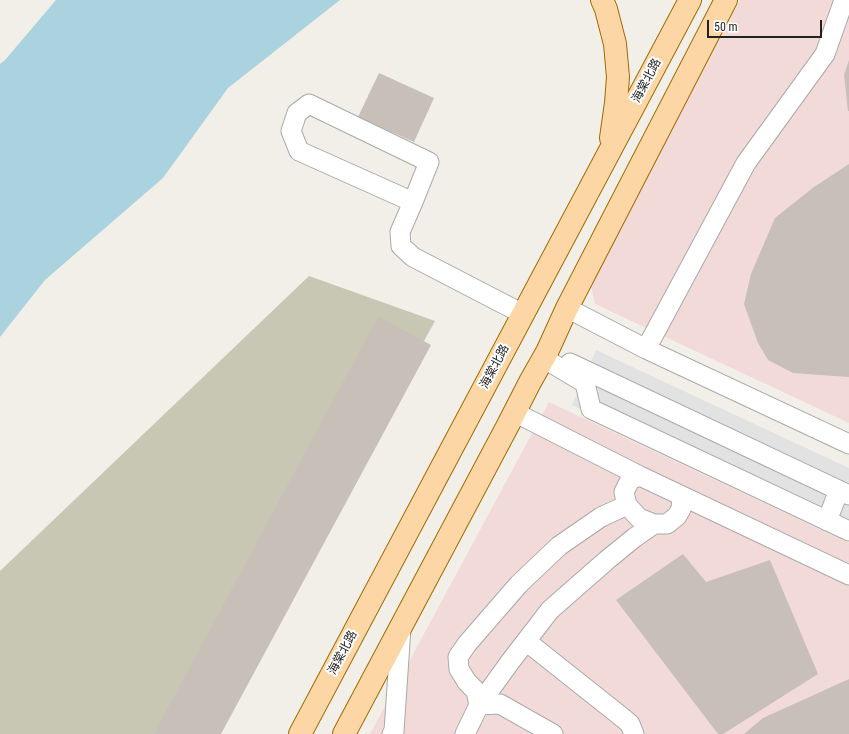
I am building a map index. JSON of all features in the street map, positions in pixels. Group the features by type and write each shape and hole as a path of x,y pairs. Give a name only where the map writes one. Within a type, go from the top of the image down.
{"main road":[{"path":"602,0 606,9 615,44 618,77 609,153"},
{"path":"344,734 545,355 567,308 722,7 689,0"},
{"name":"海棠北路","path":"300,734 689,0"}],"lane":[{"path":"646,349 746,163 825,54 844,0"},
{"path":"413,202 299,151 291,131 297,113 309,104 429,162 413,202 400,232 401,246 413,257 523,314"},
{"path":"567,308 646,349 849,444"},
{"path":"545,355 844,493 827,521"},
{"path":"545,355 585,383 591,409 849,531"},
{"path":"514,412 682,497 849,575"},
{"path":"640,476 630,480 624,492 627,505 639,518 654,524 667,524 677,516 681,509 682,497"},
{"path":"479,705 476,691 467,682 459,669 458,657 467,644 519,584 559,546 601,517 627,505"},
{"path":"465,734 479,705 550,610 607,560 654,524"},
{"path":"395,733 401,626"},
{"path":"526,641 630,724 634,734"},
{"path":"479,705 500,704 553,734"}],"shaded area":[{"path":"740,0 849,0 849,423 595,304 590,282"},
{"path":"309,276 435,321 209,734 0,734 0,571"},
{"path":"596,350 849,468 849,536 572,405"},
{"path":"549,402 849,543 849,734 370,734"}],"water":[{"path":"56,0 340,0 228,88 163,178 45,280 0,337 0,64"}],"building":[{"path":"849,60 849,111 848,111 844,75"},
{"path":"379,73 434,98 414,142 358,117"},
{"path":"849,164 849,377 793,373 768,360 758,343 744,304 751,274 775,218 814,187"},
{"path":"378,317 431,345 221,734 154,734"},
{"path":"683,554 706,582 770,560 818,674 723,734 718,734 616,600"},
{"path":"849,679 849,734 744,734 763,718"}]}
